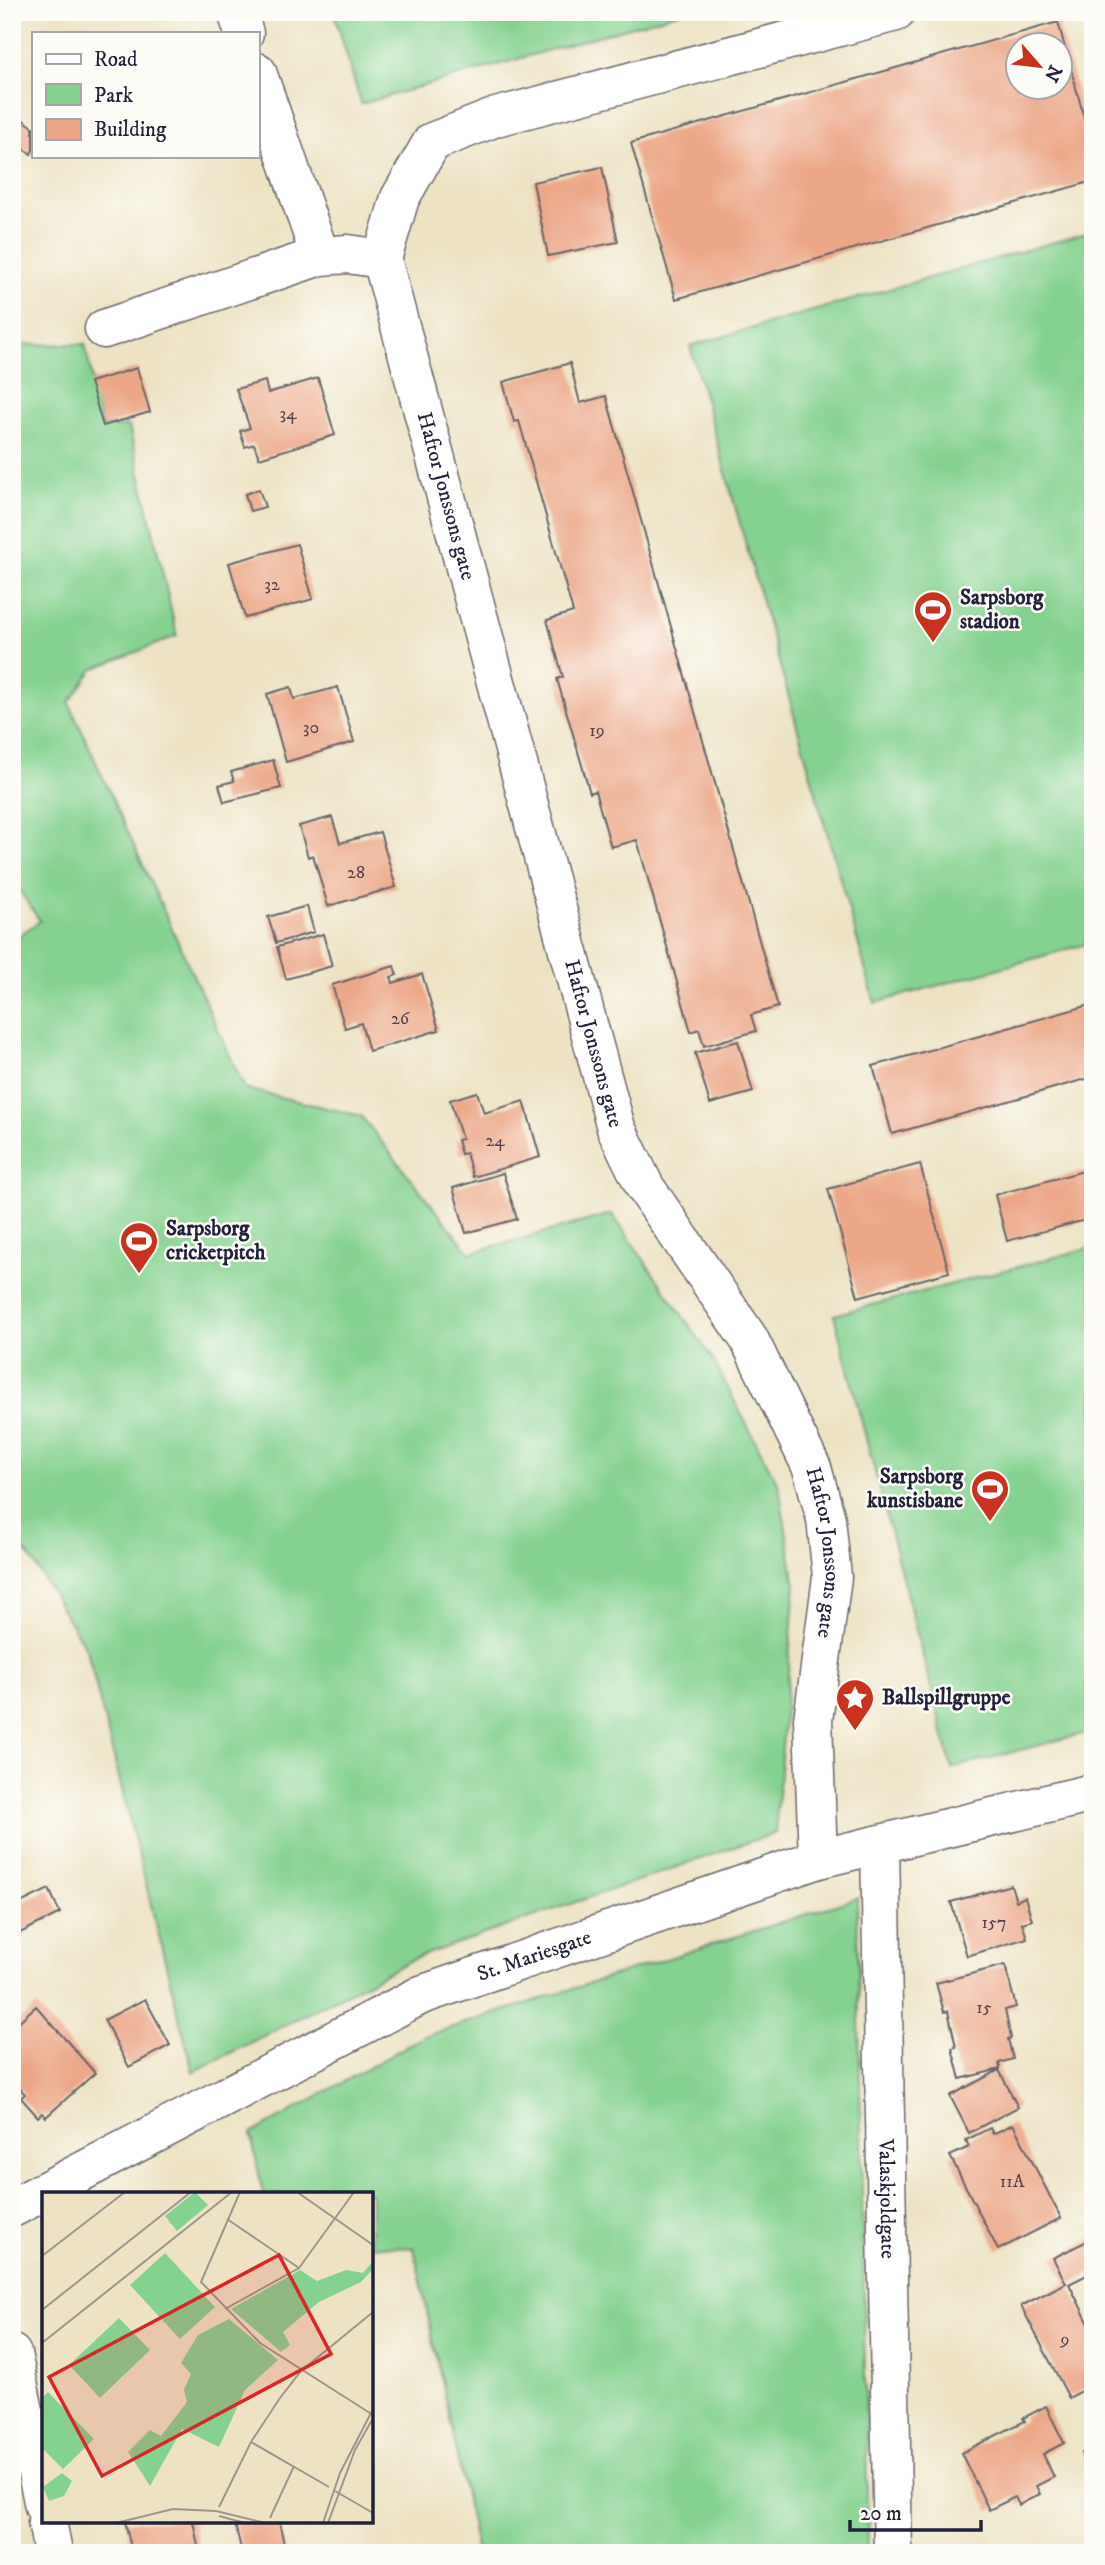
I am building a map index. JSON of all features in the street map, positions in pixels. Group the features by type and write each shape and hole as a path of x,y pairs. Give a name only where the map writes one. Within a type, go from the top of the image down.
{"street":[{"path":"237,12 244,32"},
{"path":"104,329 320,256 348,254 382,259 400,198 432,142 496,117 896,12"},
{"path":"259,78 320,256"},
{"name":"Haftor Jonssons gate","path":"382,259 616,1128 645,1187 749,1339 812,1468 825,1519 832,1577 813,1720 818,1859"},
{"name":"St. Mariesgate","path":"43,2192 421,1995 818,1859 1093,1793"},
{"name":"Valaskjoldgate","path":"880,1845 893,2553"},
{"name":"St. Mariesgate","path":"12,2208 42,2192"},
{"path":"12,2354 31,2492"},
{"path":"47,2523 53,2553"}],"green space":[{"path":"334,12 682,12 361,104"},
{"name":"Sarpsborg stadion","path":"1093,231 1093,942 875,1003 690,346"},
{"path":"85,344 102,427 129,426 177,636 93,669 69,703 245,1089 361,1116 470,1253 612,1214 712,1358 779,1486 795,1585 775,1833 415,1958 193,2072 87,1650 30,1557 12,1535 12,940 40,921 12,880 12,345"},
{"name":"Sarpsborg kunstisbane","path":"1093,1247 1093,1731 952,1768 834,1315"},
{"path":"857,1898 868,2553 477,2553 414,2248 373,2246 373,2192 263,2192 251,2134 425,2036"}],"building":[{"path":"1058,22 1061,32 1023,32"},
{"path":"1004,37 1004,102 1074,102 1074,81 1093,150 1093,181 676,299 631,143"},
{"path":"12,112 32,126 31,154 12,140"},
{"path":"602,167 618,242 548,256 533,182"},
{"path":"570,363 580,403 606,396 778,1007 751,1015 756,1031 704,1046 699,1029 691,1032 637,840 611,847 595,791 590,793 557,679 563,677 547,620 573,612 519,421 514,422 503,382"},
{"path":"137,368 150,412 103,426 90,382"},
{"path":"318,378 335,435 259,458 254,444 245,447 240,431 250,428 236,389 265,381 268,393"},
{"path":"259,489 265,507 250,511 245,494"},
{"path":"297,544 313,599 245,618 229,563"},
{"path":"291,687 294,699 338,687 354,742 286,762 267,694"},
{"path":"273,760 281,788 224,802 219,785 234,781 231,772"},
{"path":"332,817 340,843 380,832 396,887 328,906 313,855 308,857 299,826"},
{"path":"307,906 314,932 276,943 268,917"},
{"path":"323,934 332,966 286,979 277,947"},
{"path":"394,966 397,975 391,977 393,983 422,974 439,1030 369,1051 361,1023 345,1028 332,985"},
{"path":"1093,1004 1093,1077 892,1134 873,1066"},
{"path":"738,1041 753,1092 710,1104 695,1053"},
{"path":"477,1092 484,1113 524,1101 540,1157 473,1177 466,1153 461,1154 457,1140 462,1139 450,1100"},
{"path":"920,1164 949,1272 858,1297 828,1189"},
{"path":"1087,1170 1093,1192 1093,1218 1007,1241 995,1195"},
{"path":"503,1173 517,1219 466,1233 453,1188"},
{"path":"1011,1885 1016,1901 1025,1897 1032,1920 1022,1923 1027,1938 967,1956 951,1902"},
{"path":"49,1889 60,1913 16,1935 12,1928 12,1907"},
{"path":"1005,1965 1016,2007 1005,2010 1013,2059 999,2063 1000,2069 960,2079 952,2048 956,2047 948,2011 944,2012 936,1983"},
{"path":"145,1999 170,2045 129,2067 104,2020"},
{"path":"36,2006 95,2073 46,2117 42,2113 38,2117 21,2098 25,2094 12,2080 12,2028"},
{"path":"999,2070 1018,2107 969,2133 950,2096"},
{"path":"1013,2124 1061,2218 998,2250 950,2156 969,2147 966,2140 990,2128 993,2134"},
{"path":"1093,2238 1093,2272 1069,2284 1093,2332 1093,2375 1090,2376 1093,2385 1069,2398 1021,2306 1066,2283 1053,2258"},
{"path":"1046,2406 1064,2443 1043,2454 1054,2477 1036,2486 1040,2494 1019,2505 1015,2497 989,2510 961,2453 1025,2421 1023,2418"},
{"path":"1093,2448 1093,2473 1082,2453"},
{"path":"125,2523 193,2523 199,2551 132,2553"},
{"path":"279,2523 286,2553 242,2553 235,2524"}],"place":[{"name":"Sarpsborg stadion","path":"933,644"},
{"name":"Sarpsborg cricketpitch","path":"139,1275"},
{"name":"Sarpsborg kunstisbane","path":"990,1523"},
{"name":"Ballspillgruppe","path":"855,1732"}]}
